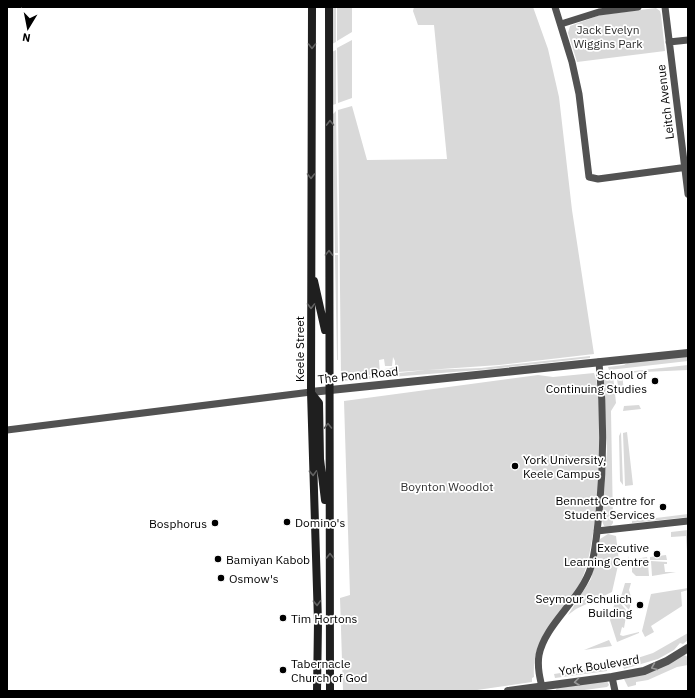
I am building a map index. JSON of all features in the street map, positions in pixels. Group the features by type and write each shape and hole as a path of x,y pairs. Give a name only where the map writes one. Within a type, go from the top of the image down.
{"main road":[{"name":"Keele Street","path":"312,7 311,392 318,622 317,691"},
{"path":"328,7 330,186 328,390 330,691"},
{"path":"311,269 325,328 325,380 328,390"},
{"path":"311,392 319,403 320,459 329,526"}],"street":[{"path":"555,7 561,24 579,94 589,176 598,179 686,167"},
{"path":"561,24 599,12 638,7"},
{"name":"Leitch Avenue","path":"664,7 686,167 688,194"},
{"path":"669,42 688,40"},
{"name":"The Pond Road","path":"7,430 328,390 688,353"},
{"path":"542,688 538,662 542,647 549,632 584,584 592,561 597,531 604,436 599,362"},
{"path":"597,531 688,521"},
{"name":"York Boulevard","path":"508,691 542,688 644,671 667,661 688,648"},
{"path":"612,677 615,691"}],"green space":[{"path":"332,7 336,7 336,42 332,44"},
{"path":"337,7 352,7 352,32 337,41"},
{"path":"414,7 533,7 548,49 559,97 572,210 594,354 499,365 384,373 385,369 395,367 393,357 392,366 385,366 384,359 379,360 380,374 341,377 338,110 352,106 367,160 447,159 434,25 418,25 413,11"},
{"name":"Jack Evelyn Wiggins Park","path":"656,8 660,11 661,15 665,51 577,62 568,33 570,26 600,15"},
{"path":"352,40 352,98 338,103 337,48"},
{"path":"336,50 336,104 332,105 332,52"},
{"path":"336,111 338,253 335,253 333,114"},
{"path":"335,255 338,255 338,360 337,360"},
{"path":"688,355 688,361 609,370 608,367 624,365 629,362"},
{"path":"590,356 590,358 491,369 342,381 343,379 427,370 481,368"},
{"path":"688,365 688,370 622,373 624,392 619,392 616,373"},
{"name":"Boynton Woodlot","path":"594,373 598,391 600,445 599,478 592,540 587,564 581,581 566,605 550,626 538,648 534,662 534,677 532,678 532,682 470,691 343,691 340,598 350,595 344,401 538,375 553,377"},
{"path":"603,374 613,375 616,403 611,411 613,523 610,527 604,526 602,521 607,451"},
{"path":"639,405 641,409 623,411 624,406"},
{"path":"621,432 623,485 620,481 619,436"},
{"path":"627,432 633,485 625,486 623,433"},
{"path":"688,514 688,517 632,523 632,521"},
{"path":"688,530 688,566 686,536 671,537 671,532"},
{"path":"608,534 616,536 619,561 612,592 576,609 568,615 591,579 600,539"},
{"path":"666,555 667,560 650,560 650,557"},
{"path":"628,556 629,560 647,557 648,563 632,566 633,564 630,563 628,567"},
{"path":"651,561 667,562 667,564 664,564 665,572 676,572 652,576"},
{"path":"648,564 649,576 636,576 632,572 632,567"},
{"path":"625,583 631,583 629,590 632,600 629,610 620,600"},
{"path":"688,588 688,590 681,592 682,606 651,626 654,632 645,637 642,631 651,594"},
{"path":"616,598 627,611 624,628 622,627 620,635 623,636 639,632 617,642 610,620"},
{"path":"688,633 688,640 683,644 680,643 674,650 658,659 624,669 622,663 653,653"},
{"path":"609,640 612,646 584,650"},
{"path":"684,655 688,657 688,665 677,667 648,680 636,682 636,685 628,687 624,679 652,672"},
{"path":"607,666 607,671 555,678 554,674"},
{"path":"607,681 609,685 607,687 577,691 555,691 557,688"}],"place":[{"name":"School of Continuing Studies","path":"655,381"},
{"name":"York University, Keele Campus","path":"515,466"},
{"name":"Bennett Centre for Student Services","path":"663,507"},
{"name":"Domino's","path":"287,522"},
{"name":"Bosphorus","path":"215,523"},
{"name":"Executive Learning Centre","path":"657,554"},
{"name":"Bamiyan Kabob","path":"218,559"},
{"name":"Osmow's","path":"221,578"},
{"name":"Seymour Schulich Building","path":"640,605"},
{"name":"Tim Hortons","path":"283,618"},
{"name":"Tabernacle Church of God","path":"283,670"}]}
